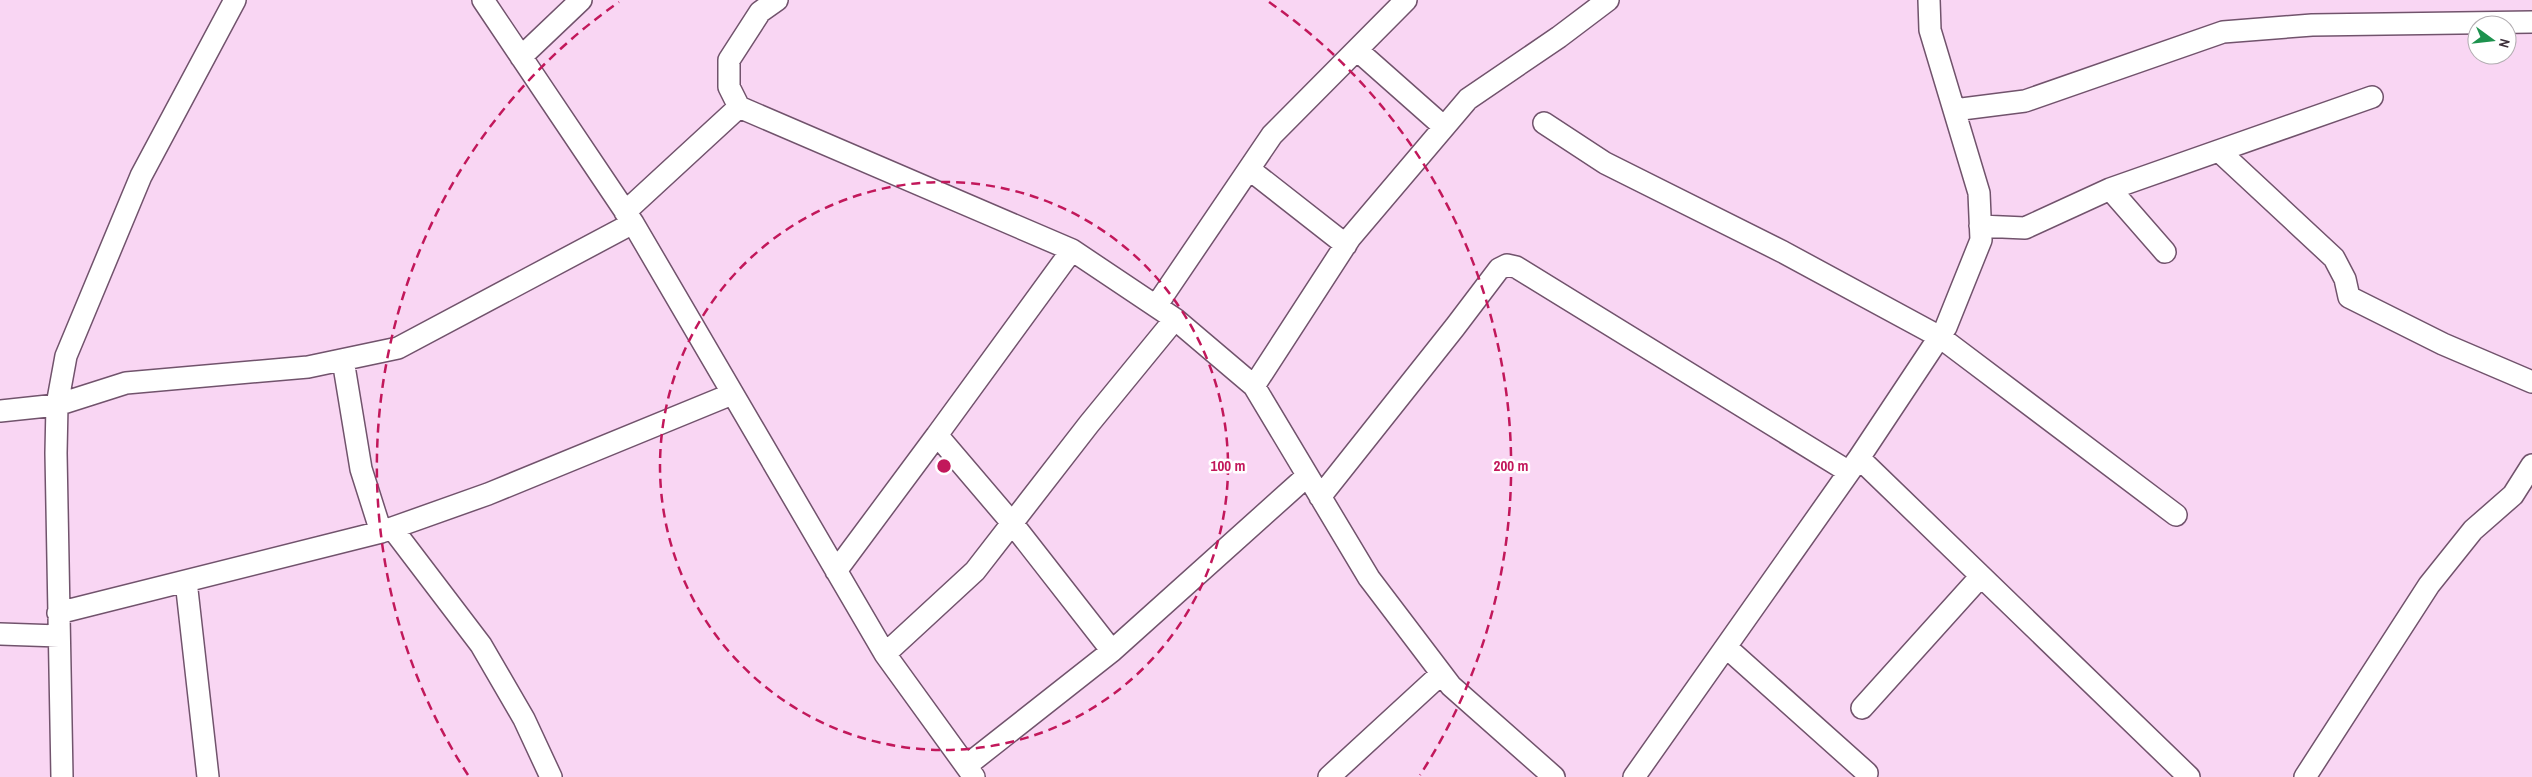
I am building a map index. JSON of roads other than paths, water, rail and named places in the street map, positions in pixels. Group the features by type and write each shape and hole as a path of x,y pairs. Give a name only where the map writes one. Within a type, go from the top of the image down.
{"street":[{"path":"62,777 58,613 57,405 66,356 141,176 235,0"},
{"path":"483,0 629,217 885,654 970,772 1112,651 1307,476"},
{"path":"521,57 581,0"},
{"path":"777,0 760,12 729,60 729,86 738,107 1072,250 1175,319 1254,386 1369,578 1450,686 1554,777"},
{"path":"1156,306 1272,135 1406,0"},
{"path":"1254,386 1346,246 1468,99 1559,37 1608,0"},
{"path":"1634,777 1854,465 1940,337 1946,327 1981,240 1979,193 1930,30 1929,0"},
{"path":"1954,110 2025,101 2223,32 2312,25 2532,22"},
{"path":"1357,50 1444,127"},
{"path":"1980,226 2025,228 2110,190 2372,97"},
{"path":"0,410 57,405 126,383 308,367 398,348 629,217 738,107"},
{"path":"1544,122 1605,163 1783,252 1940,337 2176,515"},
{"path":"2219,151 2334,258 2345,279 2349,297 2443,344 2532,382"},
{"path":"1249,169 1346,246"},
{"path":"2110,190 2165,252"},
{"path":"836,571 1072,250"},
{"path":"1320,497 1455,327 1499,268 1508,265 1525,272 1854,465 1981,576 2188,777"},
{"path":"885,654 975,571 1089,424 1175,319"},
{"path":"343,360 361,469 387,530 481,646 524,719 551,777"},
{"path":"58,613 387,530 488,494 732,394"},
{"path":"937,435 1012,523 1112,651"},
{"path":"2305,777 2429,585 2473,530 2513,495 2532,465"},
{"path":"1862,708 1981,576"},
{"path":"186,581 208,777"},
{"path":"0,634 59,636"},
{"path":"1726,647 1867,773"},
{"path":"1329,777 1441,674"}]}
